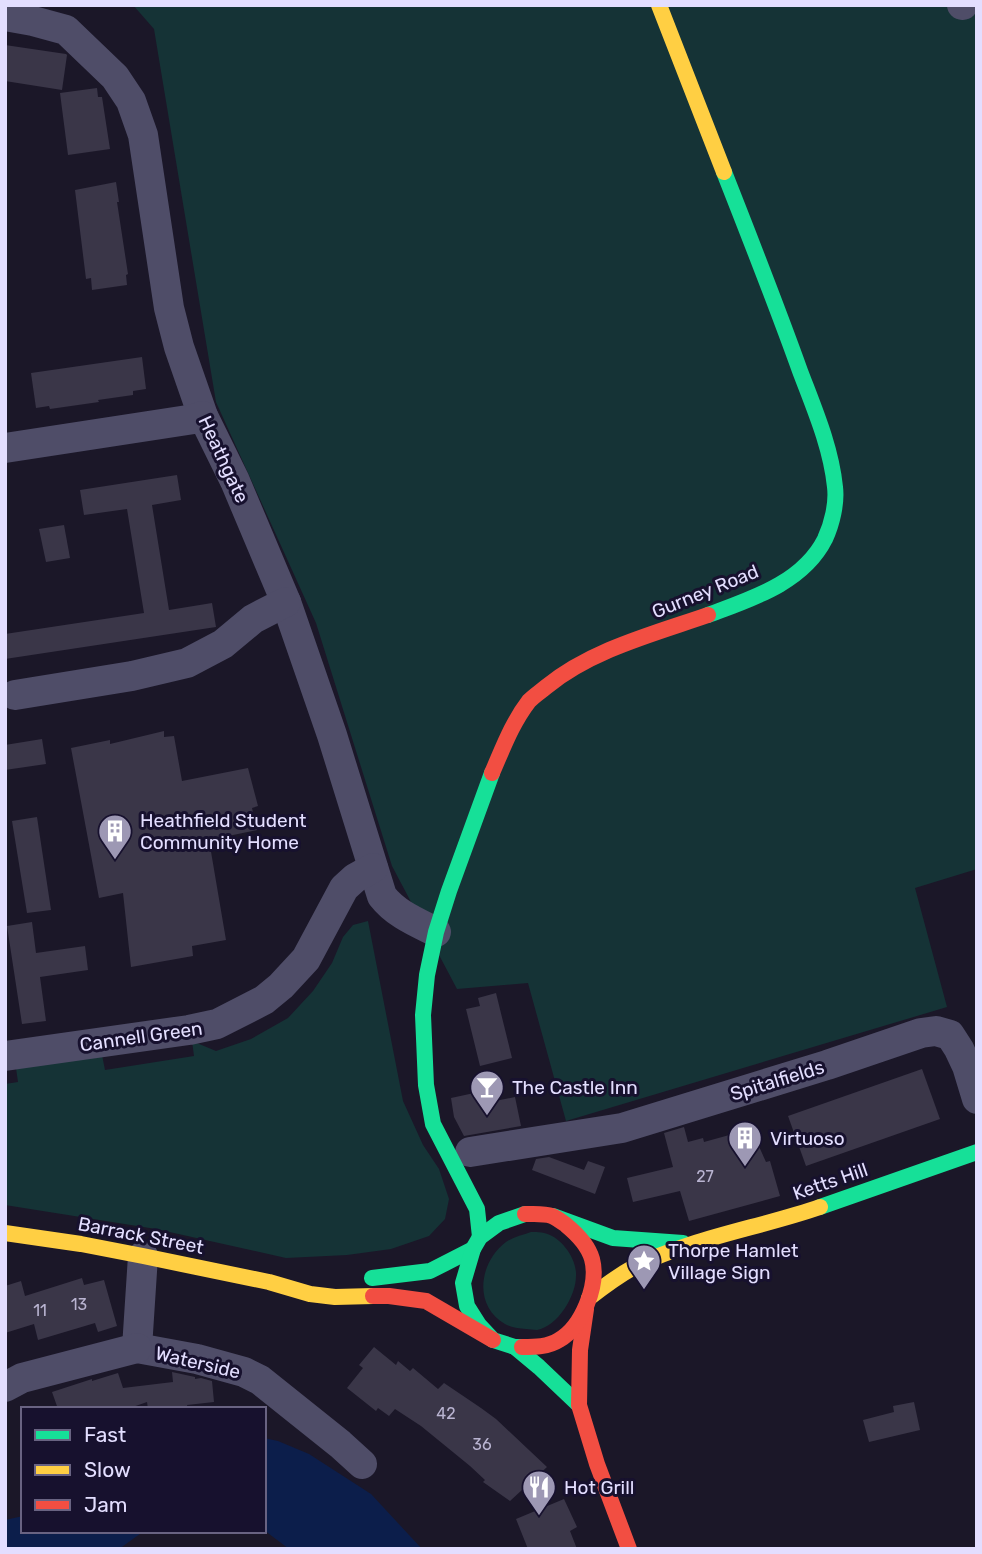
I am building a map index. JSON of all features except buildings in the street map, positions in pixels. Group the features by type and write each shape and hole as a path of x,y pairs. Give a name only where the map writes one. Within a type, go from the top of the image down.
{"main road":[{"name":"Gurney Road","path":"488,1191 433,1124 426,1085 423,1015 427,975 436,932 491,775 513,724 531,699 552,681 579,664 615,648 743,603 792,576 813,556 825,538 833,514 836,490 820,422 659,5"},
{"name":"Ketts Hill","path":"588,1304 603,1285 651,1260 695,1244 794,1216 977,1152"},
{"name":"Gurney Road","path":"464,1162 477,1209 476,1243"},
{"path":"506,1203 524,1214"},
{"path":"588,1304 574,1326 560,1340 541,1347 515,1347 492,1340 467,1306 463,1283 476,1243 499,1223 524,1214 539,1214 553,1216 575,1232 585,1244 592,1259 594,1279 580,1350 579,1405 597,1464 629,1549"},
{"name":"Ketts Hill","path":"553,1216 614,1238 695,1244"},
{"name":"Barrack Street","path":"5,1233 143,1256 268,1282 310,1294 335,1297 389,1296 426,1301 492,1340"},
{"name":"Barrack Street","path":"268,1282 346,1280 430,1271 476,1243"},
{"path":"515,1347 579,1405"}],"street":[{"name":"Heathgate","path":"5,16 66,30 115,77 131,101 143,135 169,308 179,347 204,416 286,602 332,735 382,896 397,911 436,932"},
{"path":"5,448 204,416"},
{"path":"15,695 132,676 187,663 223,644 253,619 286,602"},
{"name":"Cannell Green","path":"5,1056 189,1030 216,1024 243,1011 264,1000 281,986 306,959 344,888 355,878 373,869"},
{"name":"Spitalfields","path":"464,1162 537,1153 827,1065 921,1033 936,1031 950,1035 959,1049 977,1099"},
{"name":"Waterside","path":"143,1256 136,1348 197,1359 244,1372 260,1380 362,1464"},
{"path":"5,1388 22,1378 136,1348"}],"green space":[{"path":"133,5 977,5 977,869 915,888 947,1007 566,1121 528,983 457,989 392,866 316,623 216,402 154,29"},
{"path":"368,921 403,1101 423,1145 439,1169 449,1199 445,1219 429,1236 391,1249 347,1255 286,1258 156,1229 5,1205 5,1084 18,1082 16,1068 102,1055 105,1070 194,1056 192,1041 216,1051 251,1039 288,1018 313,991 332,963 343,937 353,925"},
{"path":"531,1232 547,1234 557,1239 569,1253 576,1270 573,1292 564,1309 552,1323 537,1330 510,1326 495,1316 488,1306 483,1284 485,1272 497,1251 509,1240"}],"water":[{"path":"266,1438 309,1454 371,1494 422,1549 289,1549 266,1532"},
{"path":"21,1516 21,1533 141,1533 119,1549 5,1549 5,1520"}],"traffic: fast":[{"path":"708,615 774,588 803,567 825,539 835,500 833,472 821,428 724,172"},
{"path":"480,1237 477,1209 433,1124 426,1085 423,1015 427,975 436,932 492,773"},
{"path":"820,1207 977,1152"},
{"path":"522,1347 493,1340 479,1325 467,1306 463,1283 473,1249 480,1237 499,1223 525,1214"},
{"path":"553,1216 613,1238 683,1243"},
{"path":"372,1278 430,1271 473,1249"},
{"path":"515,1347 579,1405"}],"traffic: slow":[{"path":"659,5 724,172"},
{"path":"589,1298 628,1270 656,1257 820,1207"},
{"path":"5,1233 143,1256 269,1282 310,1294 335,1297 373,1296"}],"traffic: jam":[{"path":"492,773 523,709 546,687 583,663 623,644 708,615"},
{"path":"522,1347 550,1344 575,1326 591,1293 594,1269 588,1249 566,1225 549,1215 525,1214"},
{"path":"373,1296 426,1301 493,1340"},
{"path":"586,1309 580,1350 579,1405 597,1464 629,1549"}],"place":[{"name":"Heathfield Student Community Home","path":"115,861"},
{"name":"The Castle Inn","path":"487,1117"},
{"name":"Virtuoso","path":"745,1168"},
{"name":"Thorpe Hamlet Village Sign","path":"644,1291"},
{"name":"Hot Grill","path":"539,1517"}]}
